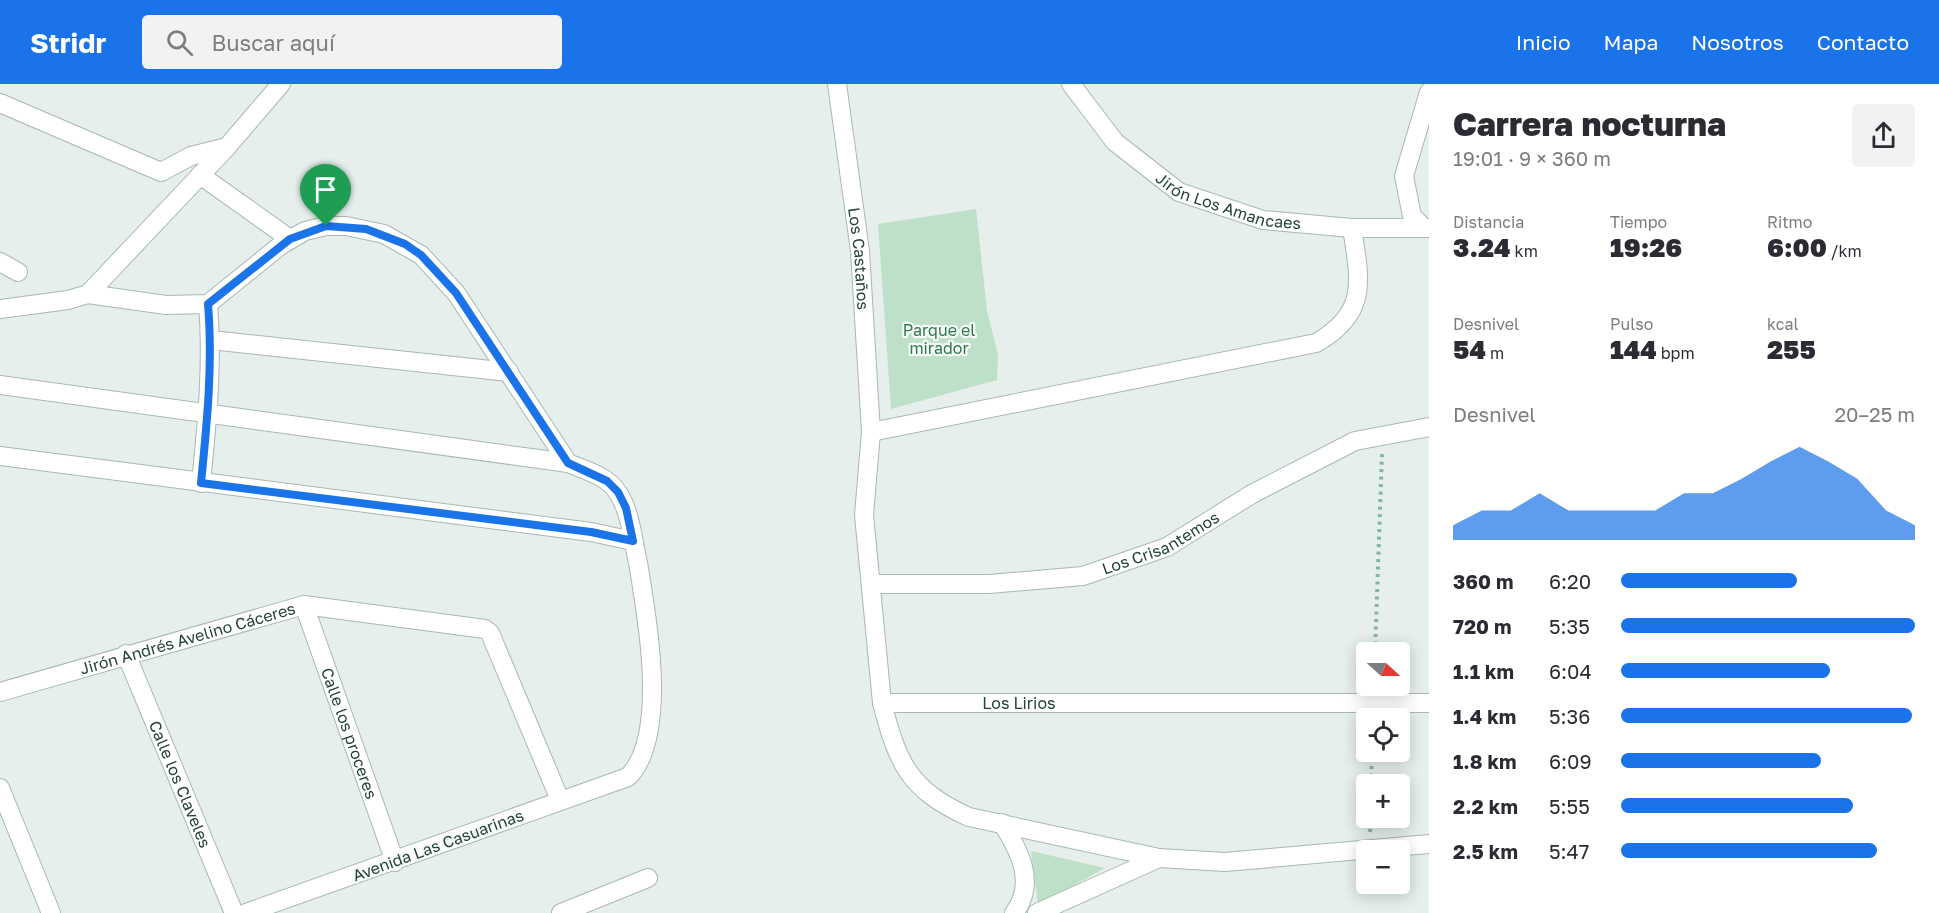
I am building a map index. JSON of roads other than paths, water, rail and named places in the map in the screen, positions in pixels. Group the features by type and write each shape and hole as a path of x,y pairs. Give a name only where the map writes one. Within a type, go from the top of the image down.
{"street":[{"path":"88,294 227,147 281,84"},
{"name":"Los Castaños","path":"837,84 860,251 871,432"},
{"name":"Jirón Los Amancaes","path":"1071,84 1114,142 1179,192 1263,220 1352,228 1427,228"},
{"path":"1427,228 1412,216 1404,176 1429,92"},
{"path":"0,103 161,172 190,156 227,147"},
{"path":"200,175 290,239"},
{"path":"0,309 68,300 88,294 178,306 208,304 290,239 326,226 366,229 405,244 421,255 456,293 568,463"},
{"path":"1352,228 1360,280 1357,299 1349,316 1336,332 1316,343 871,432 864,515 882,703 894,747 916,785 942,805 969,816 1159,858 1225,862 1429,844"},
{"path":"0,262 18,272"},
{"path":"201,483 208,413 211,340 208,304"},
{"path":"211,340 509,372"},
{"path":"0,385 568,463 607,481 618,492 626,508 633,541 591,532 0,456"},
{"name":"Los Crisantemos","path":"872,584 989,584 1083,576 1167,547 1252,494 1355,441 1429,427"},
{"name":"Avenida Las Casuarinas","path":"246,913 395,862 628,777 640,761 652,698 652,669 644,599 633,541"},
{"name":"Jirón Andrés Avelino Cáceres","path":"0,692 126,654 304,605 485,629 490,633 560,800"},
{"name":"Calle los proceres","path":"304,605 395,862"},
{"name":"Calle los Claveles","path":"126,654 234,913"},
{"name":"Los Lirios","path":"882,703 1429,703"},
{"path":"0,788 51,913"},
{"path":"1002,824 1020,852 1025,881 1014,913"},
{"path":"1037,913 1159,858"},
{"path":"561,913 648,878"}],"park label":[{"name":"Parque el mirador","path":"939,339"}]}
